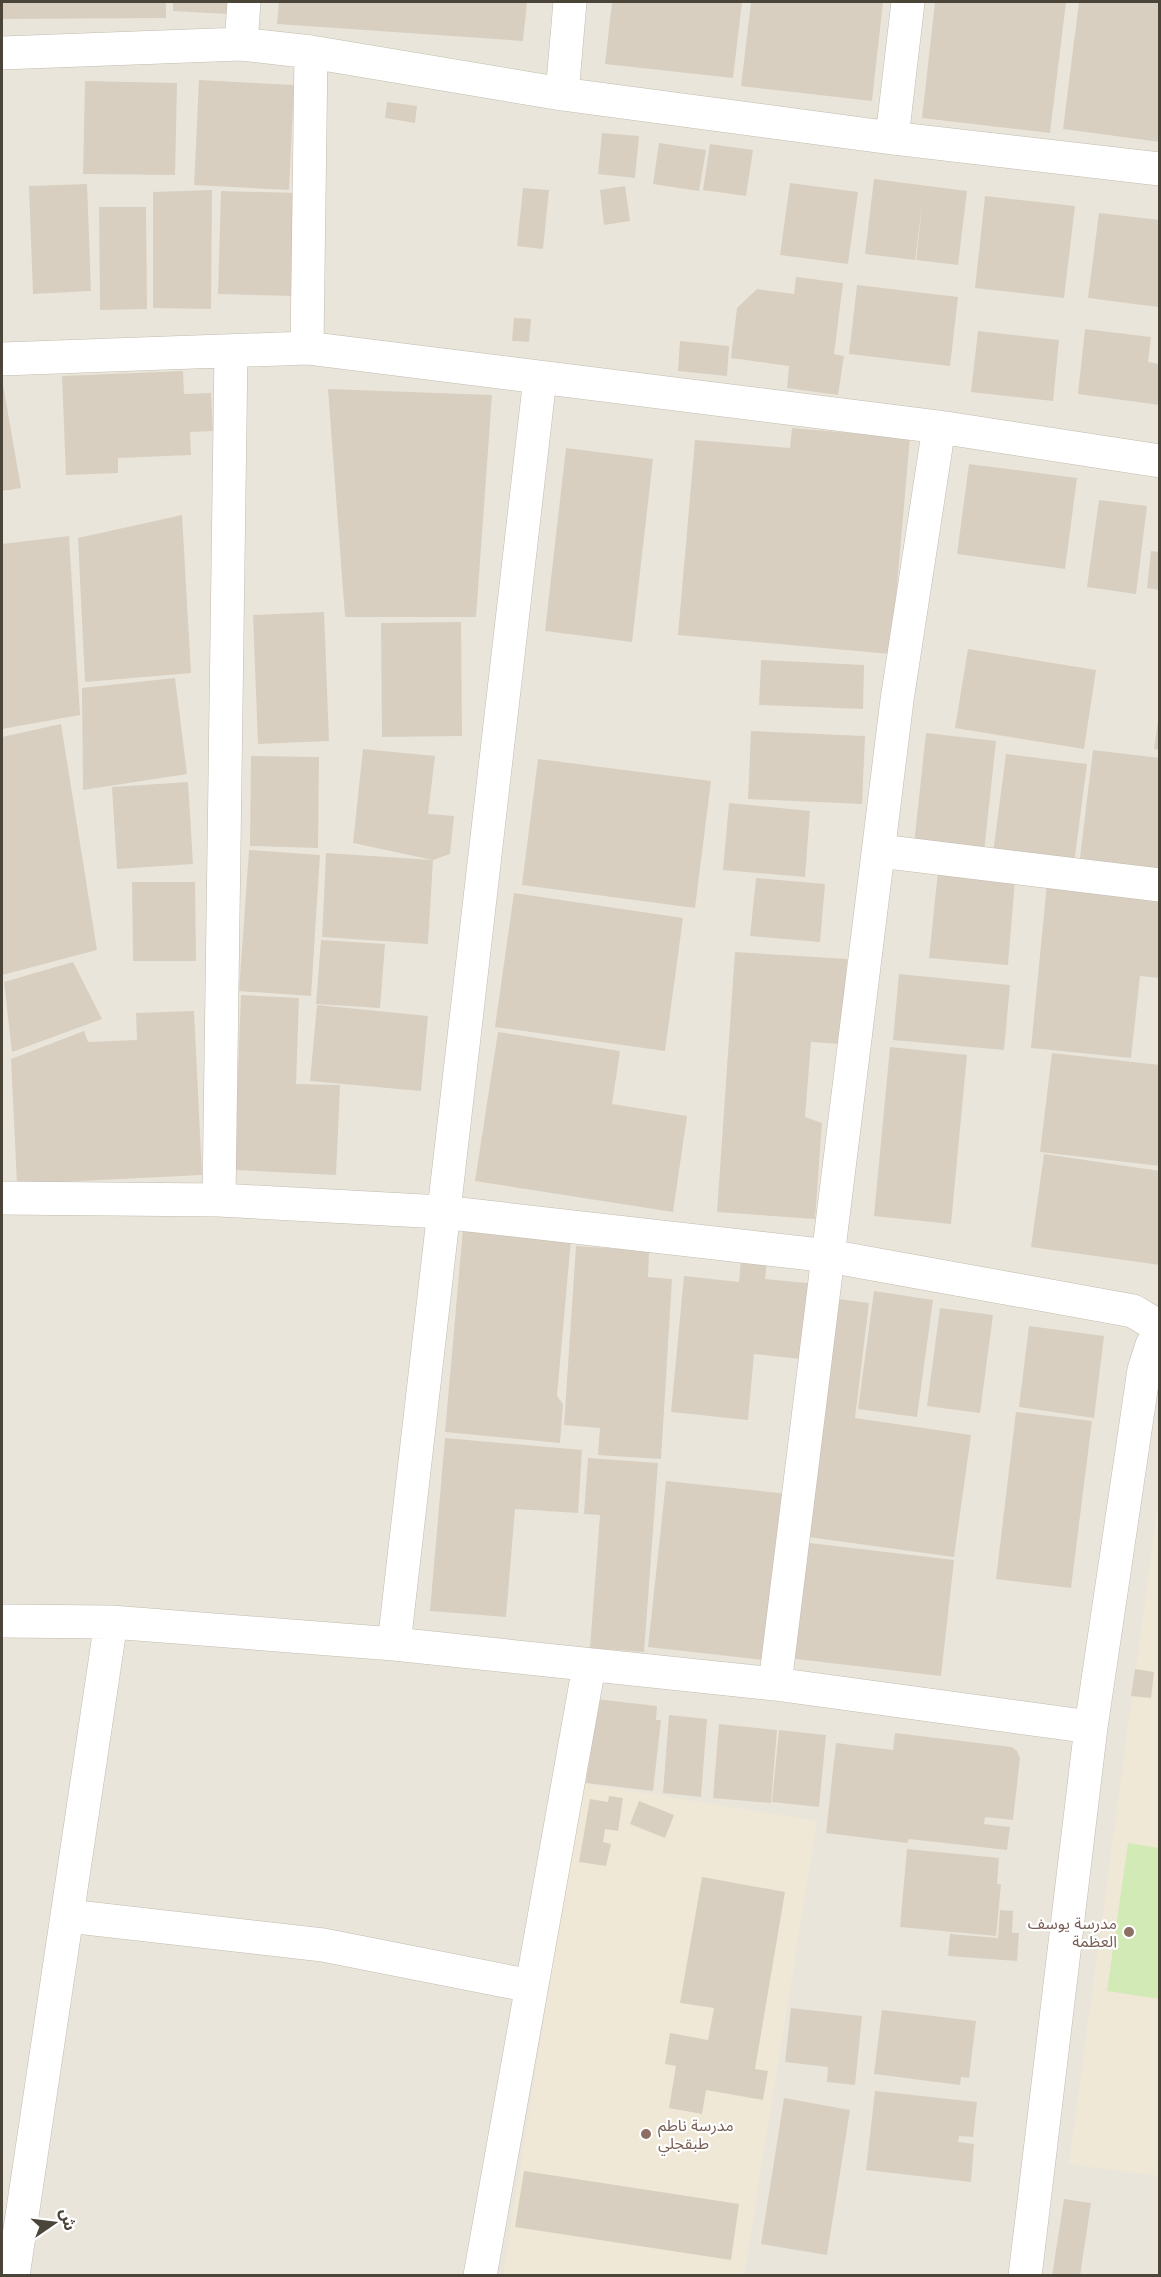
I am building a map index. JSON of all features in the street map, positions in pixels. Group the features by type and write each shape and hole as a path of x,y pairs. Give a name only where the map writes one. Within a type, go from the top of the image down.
{"street":[{"path":"240,44 244,2"},
{"path":"562,94 570,2"},
{"path":"892,138 908,2"},
{"path":"2,53 240,44 311,52 562,94 892,138 1160,169"},
{"path":"307,348 311,52"},
{"path":"2,358 307,348 939,427 1160,461"},
{"path":"219,1200 231,352"},
{"path":"394,1644 442,1212 540,378"},
{"path":"775,1684 897,700 939,427"},
{"path":"880,851 1160,885"},
{"path":"2,1191 442,1212 829,1256 1133,1311 1160,1328"},
{"path":"1025,2276 1090,1727 1144,1370 1152,1345 1160,1337"},
{"path":"2,1621 111,1622 394,1644 775,1684 1090,1727"},
{"path":"13,2276 111,1622"},
{"path":"480,2276 589,1666"},
{"path":"68,1916 323,1945 531,1986"}],"shaded area":[{"path":"2,2 1159,2 1159,2275 2,2275"},
{"name":"مدرسة يوسف العظمة","path":"1159,1498 1159,2176 1069,2164"},
{"name":"مدرسة ناطم طبقجلي","path":"582,1783 817,1821 744,2275 503,2276"}],"green space":[{"path":"1128,1843 1159,1848 1159,1999 1107,1991"}],"building":[{"path":"2,2 166,2 166,18 2,19"},
{"path":"173,2 230,2 229,14 173,11"},
{"path":"279,2 527,2 523,41 277,24"},
{"path":"612,2 742,2 733,78 605,64"},
{"path":"751,2 883,2 872,101 741,86"},
{"path":"935,2 1066,2 1050,133 922,118"},
{"path":"1079,2 1160,2 1160,142 1063,129"},
{"path":"199,80 294,85 289,190 194,185"},
{"path":"85,81 177,83 175,175 83,174"},
{"path":"387,102 417,106 415,123 385,118"},
{"path":"602,133 639,136 635,178 598,174"},
{"path":"659,143 706,150 699,191 653,184"},
{"path":"710,144 753,150 746,196 703,190"},
{"path":"874,179 967,191 958,265 916,260 923,199 915,260 865,254"},
{"path":"790,183 858,192 848,264 780,255"},
{"path":"87,184 91,291 33,294 29,186"},
{"path":"625,186 630,221 604,225 600,190"},
{"path":"523,188 549,190 543,249 517,246"},
{"path":"212,190 211,309 153,308 153,192"},
{"path":"221,191 298,193 295,296 218,294"},
{"path":"985,196 1075,206 1064,298 975,288"},
{"path":"99,207 146,207 147,309 100,310"},
{"path":"1099,213 1160,220 1158,307 1088,298"},
{"path":"796,277 843,283 834,354 844,356 838,395 787,388 789,366 731,358 737,308 757,289 794,294"},
{"path":"857,285 958,297 950,366 849,354"},
{"path":"514,318 531,319 529,342 512,341"},
{"path":"1085,329 1151,337 1148,362 1160,364 1160,405 1078,394"},
{"path":"978,331 1059,340 1053,401 971,392"},
{"path":"680,341 729,346 727,376 678,371"},
{"path":"183,371 184,394 211,393 213,431 190,432 191,455 118,458 118,473 66,475 62,376"},
{"path":"2,379 21,488 2,491"},
{"path":"328,389 492,395 476,617 345,617"},
{"path":"792,428 910,438 891,654 678,635 695,440 790,448"},
{"path":"566,448 653,459 632,642 545,631"},
{"path":"969,464 1077,478 1065,569 957,554"},
{"path":"1099,500 1147,506 1136,594 1087,587"},
{"path":"182,515 191,673 85,682 78,538"},
{"path":"69,536 80,715 2,729 2,544"},
{"path":"1151,551 1160,552 1160,590 1147,588"},
{"path":"324,612 329,741 258,744 253,615"},
{"path":"461,622 462,736 382,737 381,623"},
{"path":"968,649 1096,670 1084,749 955,728"},
{"path":"761,660 864,665 863,709 759,705"},
{"path":"175,678 187,774 83,790 82,688"},
{"path":"1158,721 1160,721 1160,750 1154,749"},
{"path":"61,724 97,950 2,975 2,737"},
{"path":"751,731 865,736 862,804 748,799"},
{"path":"926,733 996,741 984,852 914,844"},
{"path":"363,749 435,756 428,814 454,816 450,854 433,860 353,843"},
{"path":"1093,750 1160,758 1160,875 1079,866"},
{"path":"1006,754 1087,764 1074,864 993,853"},
{"path":"251,756 319,757 318,848 250,846"},
{"path":"538,759 711,781 695,908 522,885"},
{"path":"188,782 193,864 117,869 112,787"},
{"path":"729,803 810,811 805,877 723,870"},
{"path":"249,850 320,855 311,996 239,991"},
{"path":"326,853 433,860 428,944 322,937"},
{"path":"938,871 1015,879 1008,965 929,958"},
{"path":"756,878 825,884 820,942 750,936"},
{"path":"132,882 195,882 196,961 133,961"},
{"path":"1047,883 1160,894 1160,978 1140,976 1131,1058 1031,1048"},
{"path":"514,893 683,918 665,1051 495,1027"},
{"path":"321,940 385,944 380,1008 316,1004"},
{"path":"735,952 847,959 842,1044 811,1042 805,1117 822,1123 815,1219 717,1212"},
{"path":"73,962 102,1019 12,1052 4,982"},
{"path":"899,974 1010,985 1004,1050 893,1040"},
{"path":"241,995 299,998 296,1084 340,1085 336,1175 234,1170"},
{"path":"317,1005 428,1016 421,1091 310,1081"},
{"path":"194,1011 202,1175 17,1184 11,1059 84,1031 88,1042 137,1040 136,1013"},
{"path":"498,1032 620,1051 612,1104 687,1116 673,1212 475,1181"},
{"path":"890,1047 967,1055 951,1224 874,1216"},
{"path":"1052,1053 1160,1065 1160,1166 1040,1152"},
{"path":"1044,1154 1160,1171 1160,1265 1031,1247"},
{"path":"463,1229 571,1239 557,1396 563,1404 560,1443 445,1432"},
{"path":"576,1246 649,1251 648,1277 672,1279 661,1459 598,1455 600,1428 564,1425"},
{"path":"741,1260 767,1262 765,1279 817,1284 809,1360 754,1354 748,1420 671,1412 684,1276 739,1282"},
{"path":"874,1291 933,1300 917,1417 858,1409"},
{"path":"832,1298 869,1303 855,1418 971,1435 954,1557 801,1536"},
{"path":"940,1308 993,1315 980,1413 927,1406"},
{"path":"1029,1326 1104,1336 1094,1418 1019,1407"},
{"path":"1016,1412 1092,1421 1071,1588 996,1579"},
{"path":"445,1438 582,1450 578,1513 515,1509 506,1617 430,1611"},
{"path":"588,1458 658,1463 644,1652 590,1648 600,1515 584,1514"},
{"path":"666,1481 789,1494 772,1661 648,1647"},
{"path":"801,1542 954,1560 941,1676 788,1658"},
{"path":"1135,1669 1154,1672 1151,1698 1131,1696"},
{"path":"596,1699 657,1706 656,1720 661,1720 653,1791 586,1783"},
{"path":"669,1715 707,1719 701,1797 663,1793"},
{"path":"719,1724 777,1730 771,1803 713,1798"},
{"path":"779,1730 826,1735 819,1807 772,1802"},
{"path":"895,1733 1012,1747 1017,1751 1020,1758 1013,1820 985,1817 984,1824 1010,1827 1007,1850 909,1839 907,1843 826,1833 836,1743 893,1750"},
{"path":"609,1796 623,1798 618,1831 605,1829 603,1842 611,1844 606,1866 579,1862 590,1799 608,1802"},
{"path":"639,1801 674,1815 665,1838 630,1824"},
{"path":"907,1849 999,1858 997,1884 1001,1884 996,1936 900,1927"},
{"path":"702,1877 785,1892 755,2069 768,2071 763,2100 706,2090 702,2114 669,2108 676,2066 665,2064 670,2033 708,2040 714,2008 680,2003"},
{"path":"1000,1910 1013,1911 1012,1933 1019,1933 1017,1961 948,1956 950,1934 998,1938"},
{"path":"791,2008 862,2016 855,2085 827,2082 828,2067 785,2062"},
{"path":"882,2010 976,2021 969,2078 961,2077 960,2085 874,2074"},
{"path":"875,2091 977,2102 973,2137 959,2136 958,2142 974,2144 971,2182 866,2170"},
{"path":"784,2098 850,2110 827,2255 761,2244"},
{"path":"524,2171 739,2204 731,2260 515,2227"},
{"path":"1064,2199 1091,2203 1080,2276 1052,2276"}],"place":[{"name":"مدرسة يوسف العظمة","path":"1129,1932"},
{"name":"مدرسة ناطم طبقجلي","path":"646,2134"}]}
